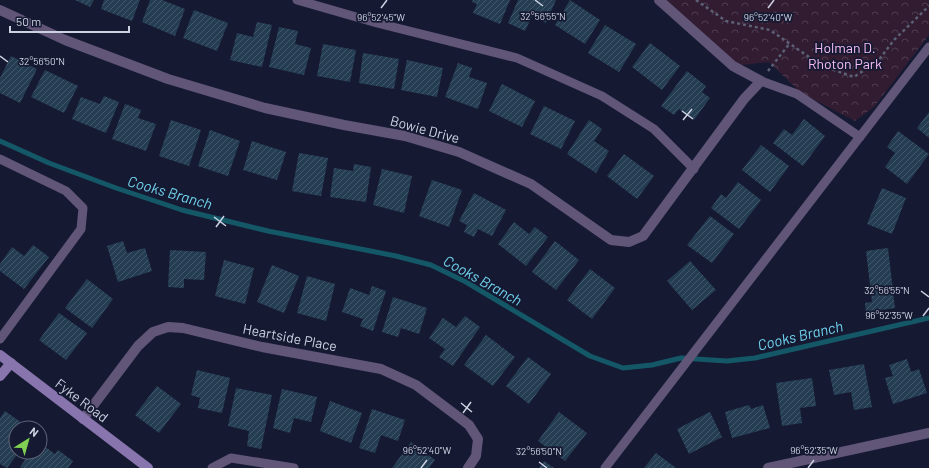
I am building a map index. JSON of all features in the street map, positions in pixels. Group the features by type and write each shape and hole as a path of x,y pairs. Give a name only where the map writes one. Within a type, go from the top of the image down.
{"street":[{"path":"659,0 733,66 761,81"},
{"name":"Bowie Drive","path":"0,10 65,40 168,79 265,108 344,126 405,136 459,152 531,184 611,240 629,242 643,236 694,169 744,99 761,81"},
{"name":"Heartside Place","path":"83,418 138,346 153,332 168,327 182,328 262,347 381,370 416,385 469,425 478,439 476,456 468,468"},
{"name":"Fyke Road","path":"0,355 148,468"},
{"path":"0,376 11,363"},
{"path":"768,468 929,433"}],"lane":[{"path":"297,0 377,23 517,58 608,100 654,129 694,169"},
{"path":"606,468 929,47"},
{"path":"761,81 797,94 860,137"},
{"path":"0,159 66,191 83,208 81,229 0,339"},
{"path":"212,468 230,458 294,468"}],"path":[{"path":"696,0 726,20 770,30 822,66 854,77 878,61 894,40 929,6"},
{"path":"761,81 790,43"}],"green space":[{"name":"Holman D. Rhoton Park","path":"659,0 929,0 929,35 874,107 855,121 801,93 769,62 733,66"}],"building":[{"path":"75,0 94,0 90,7"},
{"path":"104,0 140,0 132,21 101,9"},
{"path":"150,0 162,0 185,9 175,36 142,22"},
{"path":"473,0 510,0 500,24 473,13 477,4 472,2"},
{"path":"518,0 556,0 546,23 532,16 525,31 508,23"},
{"path":"570,0 600,20 585,44 555,25"},
{"path":"194,10 228,23 217,51 183,38"},
{"path":"257,22 272,25 262,67 230,60 237,33 253,37"},
{"path":"605,25 636,44 619,72 588,53"},
{"path":"279,27 298,31 295,44 311,48 304,75 269,67"},
{"path":"650,43 680,66 662,90 632,67"},
{"path":"323,44 356,50 350,82 317,76"},
{"path":"363,53 399,59 394,89 359,83"},
{"path":"11,56 37,69 20,103 0,93 0,78"},
{"path":"407,60 443,68 437,97 401,90"},
{"path":"458,63 472,68 469,77 487,83 478,109 445,97"},
{"path":"45,70 78,86 64,113 31,97"},
{"path":"687,71 706,86 702,92 710,98 694,120 679,109 674,115 661,106"},
{"path":"502,84 535,101 522,127 489,111"},
{"path":"104,96 119,102 106,133 72,119 81,97 100,104"},
{"path":"125,104 141,110 138,118 156,124 146,151 112,139"},
{"path":"544,106 575,121 561,149 530,134"},
{"path":"929,112 929,138 917,128"},
{"path":"804,119 825,136 803,166 773,143 784,129 792,135"},
{"path":"171,120 201,130 189,166 159,156"},
{"path":"589,120 602,129 594,141 609,151 596,173 567,154"},
{"path":"210,130 240,141 228,176 198,166"},
{"path":"898,131 929,154 907,184 885,167 895,153 887,147"},
{"path":"252,141 286,152 277,180 243,170"},
{"path":"761,145 789,166 770,192 742,170"},
{"path":"299,153 328,158 321,196 292,191"},
{"path":"624,154 654,176 637,199 607,176"},
{"path":"354,164 371,167 366,202 330,197 334,168 353,171"},
{"path":"382,169 412,176 404,213 373,205"},
{"path":"432,180 462,190 449,227 419,216"},
{"path":"738,182 761,200 739,229 711,208 721,194 726,198"},
{"path":"882,188 906,198 892,234 867,224"},
{"path":"474,193 506,210 492,236 478,229 474,237 464,232 467,225 459,221"},
{"path":"710,216 734,234 712,263 687,245"},
{"path":"514,222 529,234 535,227 548,237 526,266 498,244"},
{"path":"123,241 127,253 145,248 152,271 118,282 107,246"},
{"path":"555,241 579,260 556,290 532,272"},
{"path":"33,245 49,257 24,289 0,271 0,264 12,247 24,256"},
{"path":"888,248 895,308 866,312 865,303 872,302 866,251"},
{"path":"170,250 206,252 204,280 184,279 184,288 168,287"},
{"path":"224,260 254,268 245,304 215,296"},
{"path":"690,261 716,290 692,310 667,281"},
{"path":"272,265 299,276 284,313 257,302"},
{"path":"590,269 615,288 592,319 567,300"},
{"path":"307,276 335,284 326,321 297,313"},
{"path":"87,279 113,299 92,328 65,308"},
{"path":"372,286 386,291 373,331 360,326 363,319 342,312 350,288 369,295"},
{"path":"393,297 427,308 419,334 401,328 398,337 382,332"},
{"path":"59,313 87,333 66,360 39,340"},
{"path":"465,316 480,327 453,366 439,357 445,349 429,338 443,318 456,327"},
{"path":"486,335 515,357 493,386 464,365"},
{"path":"528,357 551,374 529,404 506,386"},
{"path":"907,359 911,372 919,369 927,393 893,404 885,378 893,376 889,365"},
{"path":"864,364 872,407 854,410 851,392 834,395 829,370"},
{"path":"197,370 230,378 222,413 198,408 200,398 191,395"},
{"path":"812,378 816,406 800,408 802,423 782,426 776,383"},
{"path":"157,386 181,404 159,433 135,415"},
{"path":"236,388 272,395 261,449 247,446 249,431 228,426"},
{"path":"282,389 317,397 311,422 294,418 290,433 273,428"},
{"path":"330,401 362,413 351,443 320,431"},
{"path":"749,405 751,409 763,405 770,428 732,438 725,412"},
{"path":"372,409 405,420 398,441 381,435 375,453 359,448"},
{"path":"5,411 18,420 8,420 8,460 13,460 7,468 0,464 0,418"},
{"path":"559,412 587,433 565,461 538,441"},
{"path":"710,412 722,437 689,454 677,429"},
{"path":"411,442 435,460 429,468 392,468"},
{"path":"48,449 55,454 58,450 73,461 68,468 20,467 25,460 48,460"},
{"path":"656,453 676,468 644,468"},
{"path":"544,461 554,468 539,468"}],"waterway":[{"name":"Cooks Branch","path":"0,141 49,163 116,188 182,210 268,231 396,256 431,265 466,282 590,356 623,368 652,365 681,358 727,361 755,358 929,318"}]}
